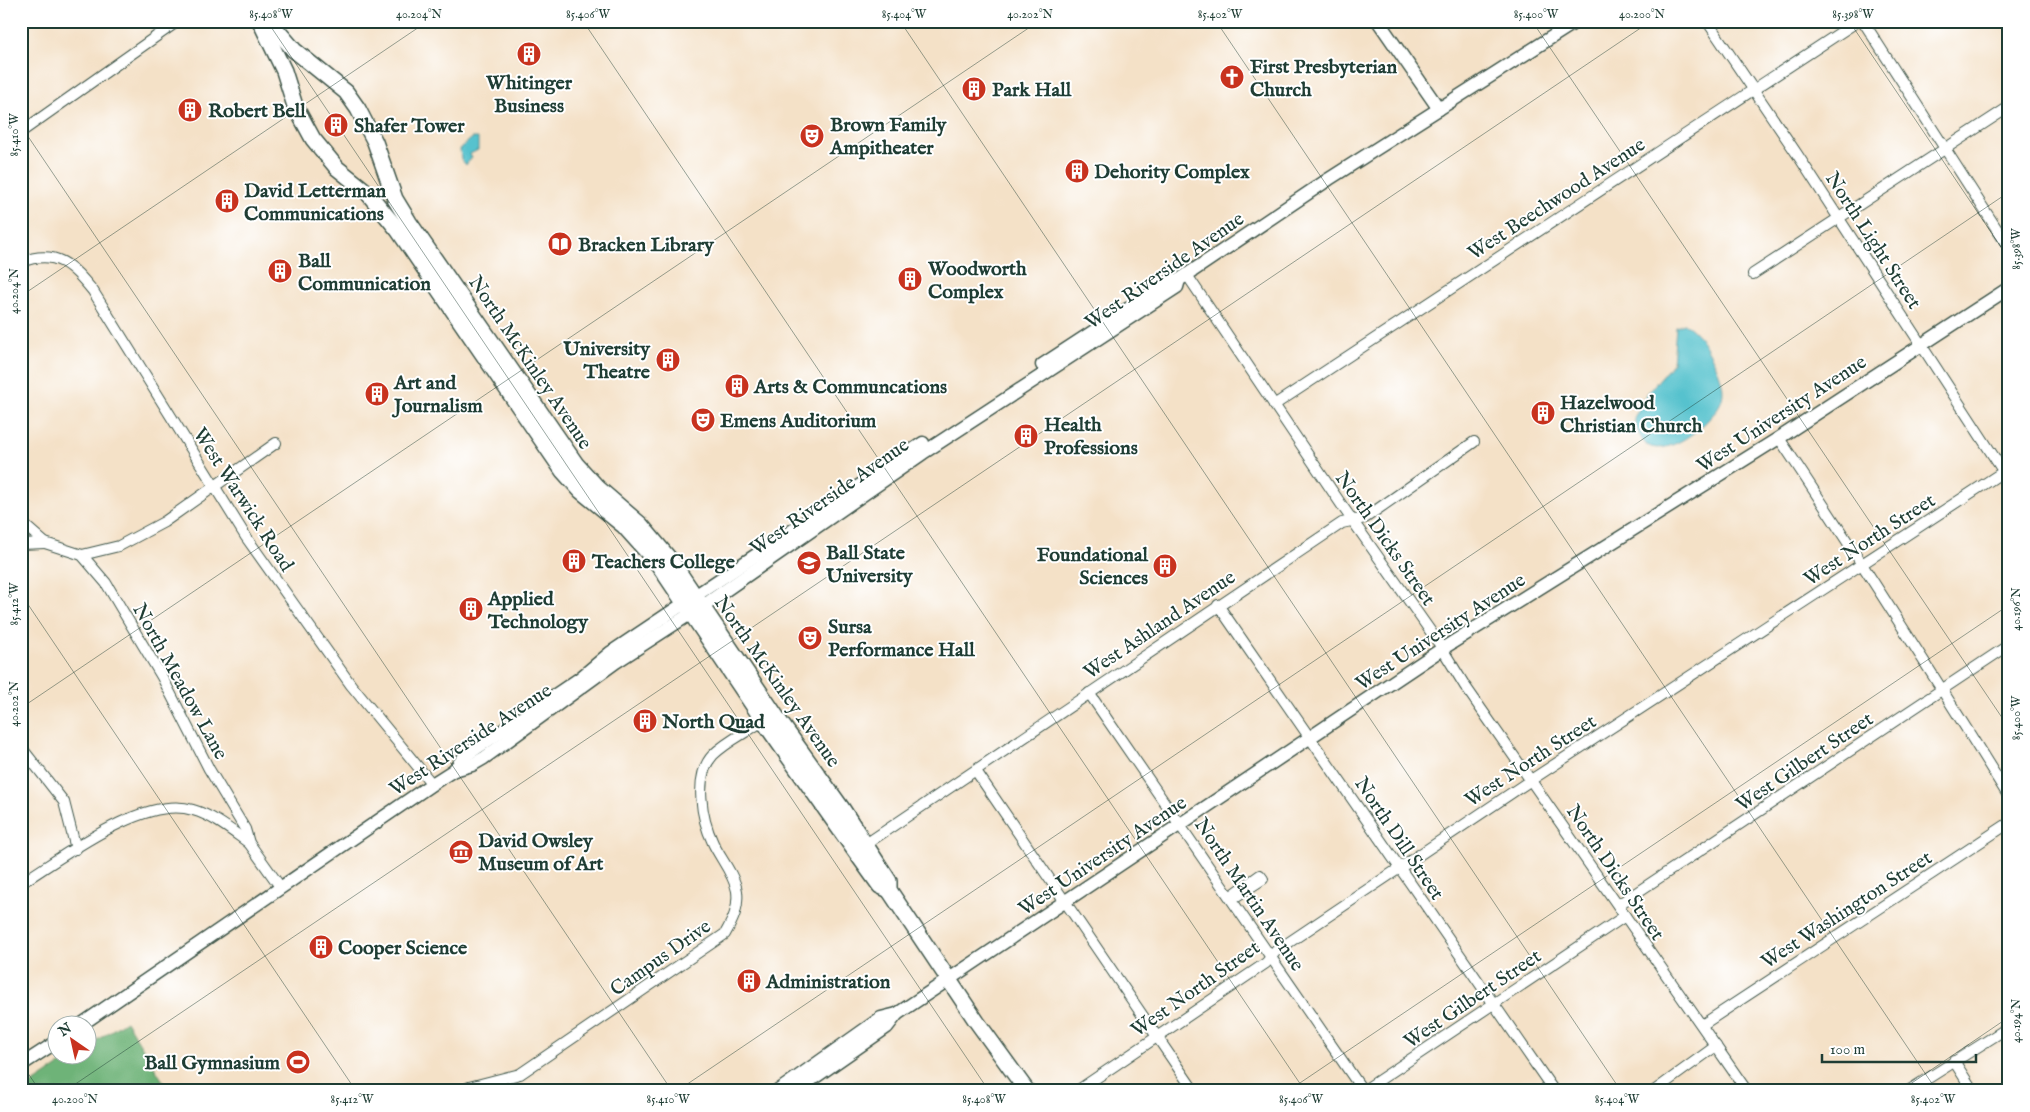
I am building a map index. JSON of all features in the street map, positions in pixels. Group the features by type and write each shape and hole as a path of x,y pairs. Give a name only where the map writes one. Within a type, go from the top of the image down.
{"main road":[{"name":"North McKinley Avenue","path":"260,21 280,61 298,115 319,148 337,168 367,192 398,230 563,471 581,491 617,520 642,544 690,602 768,716 866,844 888,881 889,890 948,979 1027,1091"},
{"name":"North McKinley Avenue","path":"269,21 294,50 346,92 367,125 395,200 576,464 598,488 641,525 658,543 690,602"},
{"path":"768,716 880,886 889,890"}],"street":[{"path":"21,132 178,21"},
{"path":"1378,21 1439,109"},
{"name":"West Riverside Avenue","path":"97,1014 454,770 466,756 690,602 1177,287 1183,278 1439,109 1513,64 1577,21"},
{"name":"North Light Street","path":"1706,21 1755,91 2007,473"},
{"name":"West Beechwood Avenue","path":"1274,405 1497,256 1755,91 1858,21"},
{"path":"1863,21 2009,248"},
{"path":"1753,274 2009,107"},
{"name":"West Warwick Road","path":"21,262 30,258 53,258 63,261 78,273 110,316 213,487 351,685 432,784"},
{"name":"North Dicks Street","path":"1183,278 1274,405 1747,1091"},
{"name":"West University Avenue","path":"794,1091 887,1027 897,1014 948,979 1442,649 1779,438 2009,288"},
{"path":"1779,438 1864,564 2009,797"},
{"name":"West Ashland Avenue","path":"866,844 1342,523 1352,519 1365,518 1474,442"},
{"path":"21,544 45,543 82,555 104,551 136,538 164,522 276,443"},
{"name":"West North Street","path":"1077,1091 1266,962 1271,956 1399,868 1531,780 2007,473"},
{"path":"21,522 45,543"},
{"name":"North Meadow Lane","path":"82,555 106,583 144,646 209,769 245,829 249,843 281,888"},
{"name":"North Dill Street","path":"1218,605 1554,1091"},
{"name":"West Gilbert Street","path":"1618,905 2009,646"},
{"name":"North Martin Avenue","path":"1089,693 1232,898 1363,1091"},
{"name":"Campus Drive","path":"464,1091 469,1087 520,1074 725,934 734,920 738,904 736,889 712,842 704,818 702,782 713,756 768,716"},
{"path":"21,747 64,802 76,849"},
{"path":"976,770 1194,1091"},
{"path":"21,883 134,815 170,806 193,810 217,821 249,843"},
{"name":"West Washington Street","path":"1702,1025 2009,823"},
{"name":"West Gilbert Street","path":"1363,1091 1626,916"},
{"name":"West University Avenue","path":"778,1091 881,1018 897,1014"},
{"path":"1908,1091 2009,1027"},
{"path":"1654,1091 1716,1046"},
{"path":"21,1065 48,1047"},
{"path":"1954,1061 1973,1091"}],"green space":[{"path":"126,1021 169,1091 21,1091 62,1064 98,1064 98,1039"}],"water":[{"path":"472,138 478,138 478,150 470,154 472,157 466,165 461,159 460,149"},
{"path":"1684,324 1700,338 1713,360 1722,383 1722,399 1711,417 1690,435 1667,447 1656,448 1647,445 1642,439 1634,418 1646,395 1673,363 1676,327"}],"place":[{"name":"Whitinger Business","path":"529,54"},
{"name":"First Presbyterian Church","path":"1232,77"},
{"name":"Park Hall","path":"974,89"},
{"name":"Robert Bell","path":"190,110"},
{"name":"Shafer Tower","path":"336,125"},
{"name":"Brown Family Ampitheater","path":"812,136"},
{"name":"Dehority Complex","path":"1077,171"},
{"name":"David Letterman Communications","path":"227,201"},
{"name":"Bracken Library","path":"560,244"},
{"name":"Ball Communication","path":"280,271"},
{"name":"Woodworth Complex","path":"910,279"},
{"name":"University Theatre","path":"668,360"},
{"name":"Arts & Communcations","path":"737,386"},
{"name":"Art and Journalism","path":"377,394"},
{"name":"Hazelwood Christian Church","path":"1543,413"},
{"name":"Emens Auditorium","path":"703,420"},
{"name":"Health Professions","path":"1026,436"},
{"name":"Teachers College","path":"574,561"},
{"name":"Ball State University","path":"809,563"},
{"name":"Foundational Sciences","path":"1165,566"},
{"name":"Applied Technology","path":"471,609"},
{"name":"Sursa Performance Hall","path":"810,638"},
{"name":"North Quad","path":"645,721"},
{"name":"David Owsley Museum of Art","path":"461,852"},
{"name":"Cooper Science","path":"321,947"},
{"name":"Administration","path":"749,981"},
{"name":"Ball Gymnasium","path":"298,1062"}]}
